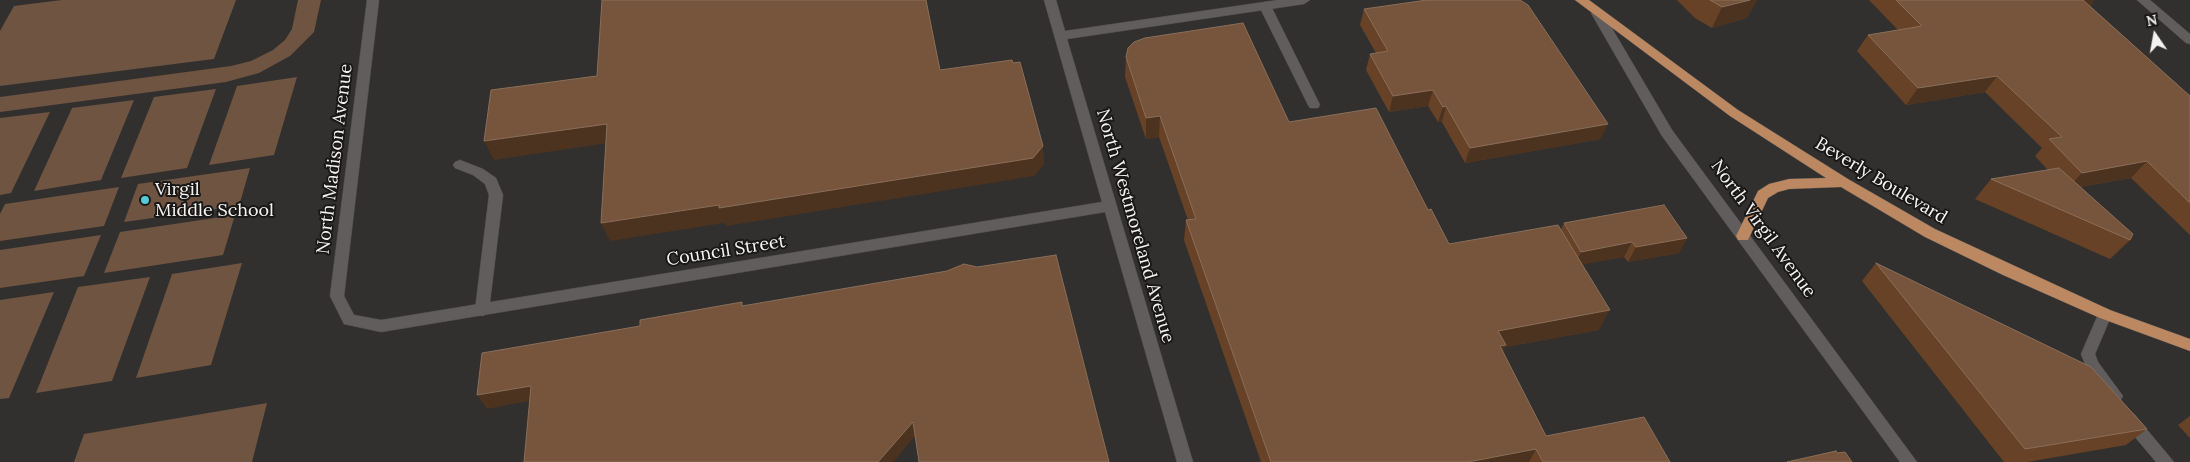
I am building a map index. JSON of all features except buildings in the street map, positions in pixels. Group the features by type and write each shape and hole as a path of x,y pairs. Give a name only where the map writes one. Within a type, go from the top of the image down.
{"main road":[{"name":"Beverly Boulevard","path":"1581,0 1734,112 1843,182 1930,233 2008,271 2105,314 2190,345"},
{"path":"1743,236 1763,195 1774,188 1789,184 1843,182"}],"street":[{"name":"North Madison Avenue","path":"349,320 338,296 373,0"},
{"name":"North Westmoreland Avenue","path":"1050,0 1059,36 1186,462"},
{"path":"1059,36 1304,0"},
{"path":"2143,0 2190,40"},
{"path":"1265,6 1314,105"},
{"name":"North Virgil Avenue","path":"1597,12 1668,133 1910,462"},
{"name":"Council Street","path":"349,320 381,326 1110,206"},
{"path":"2105,314 2088,354 2092,365 2116,396 2131,423 2166,462"}],"lane":[{"path":"460,166 478,172 491,181 496,195 482,310"}],"shaded area":[{"path":"62,0 236,0 214,59 0,86 0,31 14,6"},
{"path":"298,0 321,0 314,32 290,56 259,73 226,82 0,112 0,97 231,66 251,61 273,50 285,40 292,29"},
{"path":"297,77 274,155 209,165 237,86"},
{"path":"216,89 187,168 121,178 154,97"},
{"path":"134,100 101,180 34,191 72,108"},
{"path":"50,112 11,193 0,195 0,118"},
{"path":"250,168 239,206 124,222 138,184"},
{"path":"119,187 104,226 0,241 0,214 5,204"},
{"path":"235,215 223,255 104,273 120,232"},
{"path":"101,235 84,276 0,288 0,250"},
{"path":"242,263 211,365 136,378 172,274"},
{"path":"150,277 112,381 36,393 78,287"},
{"path":"54,292 9,398 0,399 0,300"},
{"path":"267,403 252,462 74,462 84,434"}],"place":[{"name":"Virgil Middle School","path":"145,200"}]}
